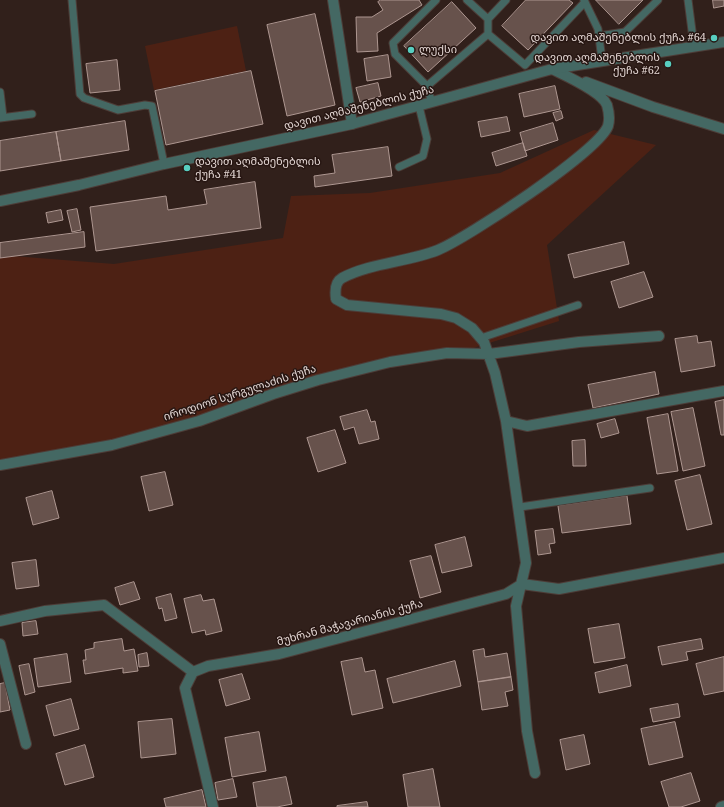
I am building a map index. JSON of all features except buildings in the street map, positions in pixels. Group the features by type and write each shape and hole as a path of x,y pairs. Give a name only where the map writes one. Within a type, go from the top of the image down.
{"street":[{"path":"333,0 352,124"},
{"name":"დავით აღმაშენებლის ქუჩა","path":"0,201 79,185 164,164 352,124 552,69 724,42"},
{"path":"552,69 653,107 724,129"},
{"path":"535,773 527,731 516,606 526,564 520,507 506,421 489,354 480,338 472,328 456,318 442,314 347,305 336,299 334,290 340,279 356,272 439,250 492,219 555,175 600,137 608,127 609,117 606,104 599,95 552,69"},
{"name":"იროდიონ სურგულაძის ქუჩა","path":"0,465 112,445 199,421 273,394 318,380 390,362 447,353 489,354 579,342 659,336"},
{"path":"506,421 527,426 724,391"},
{"path":"522,584 559,589 724,558"},
{"name":"მუხრან მაჭავარიანის ქუჩა","path":"193,672 208,666 287,652 506,594 522,584"},
{"path":"0,621 46,611 104,605 193,672 185,688 213,807"},
{"path":"0,644 26,744"}],"lane":[{"path":"72,0 80,94 84,98 118,110 145,105 152,106 164,164"},
{"path":"432,103 427,86 395,54 392,43 436,0"},
{"path":"467,0 488,19"},
{"path":"427,86 488,34 488,19 506,0"},
{"path":"599,36 624,32 658,0"},
{"path":"688,0 694,46"},
{"path":"525,65 585,1 598,29 602,60"},
{"path":"488,34 525,65 528,76"},
{"path":"0,92 2,117 32,114"},
{"path":"399,167 423,156 427,139 419,106"},
{"path":"480,338 578,305"},
{"path":"520,507 650,488"}],"shaded area":[{"path":"237,26 246,71 154,90 145,46"},
{"path":"594,130 656,145 547,245 559,321 467,350 404,355 110,446 0,462 0,255 114,264 283,238 291,196 370,193 500,173"}],"place":[{"name":"დავით აღმაშენებლის ქუჩა #64","path":"714,38"},
{"name":"ლუქსი","path":"411,50"},
{"name":"დავით აღმაშენებლის ქუჩა #62","path":"668,64"},
{"name":"დავით აღმაშენებლის ქუჩა #41","path":"187,168"}]}
